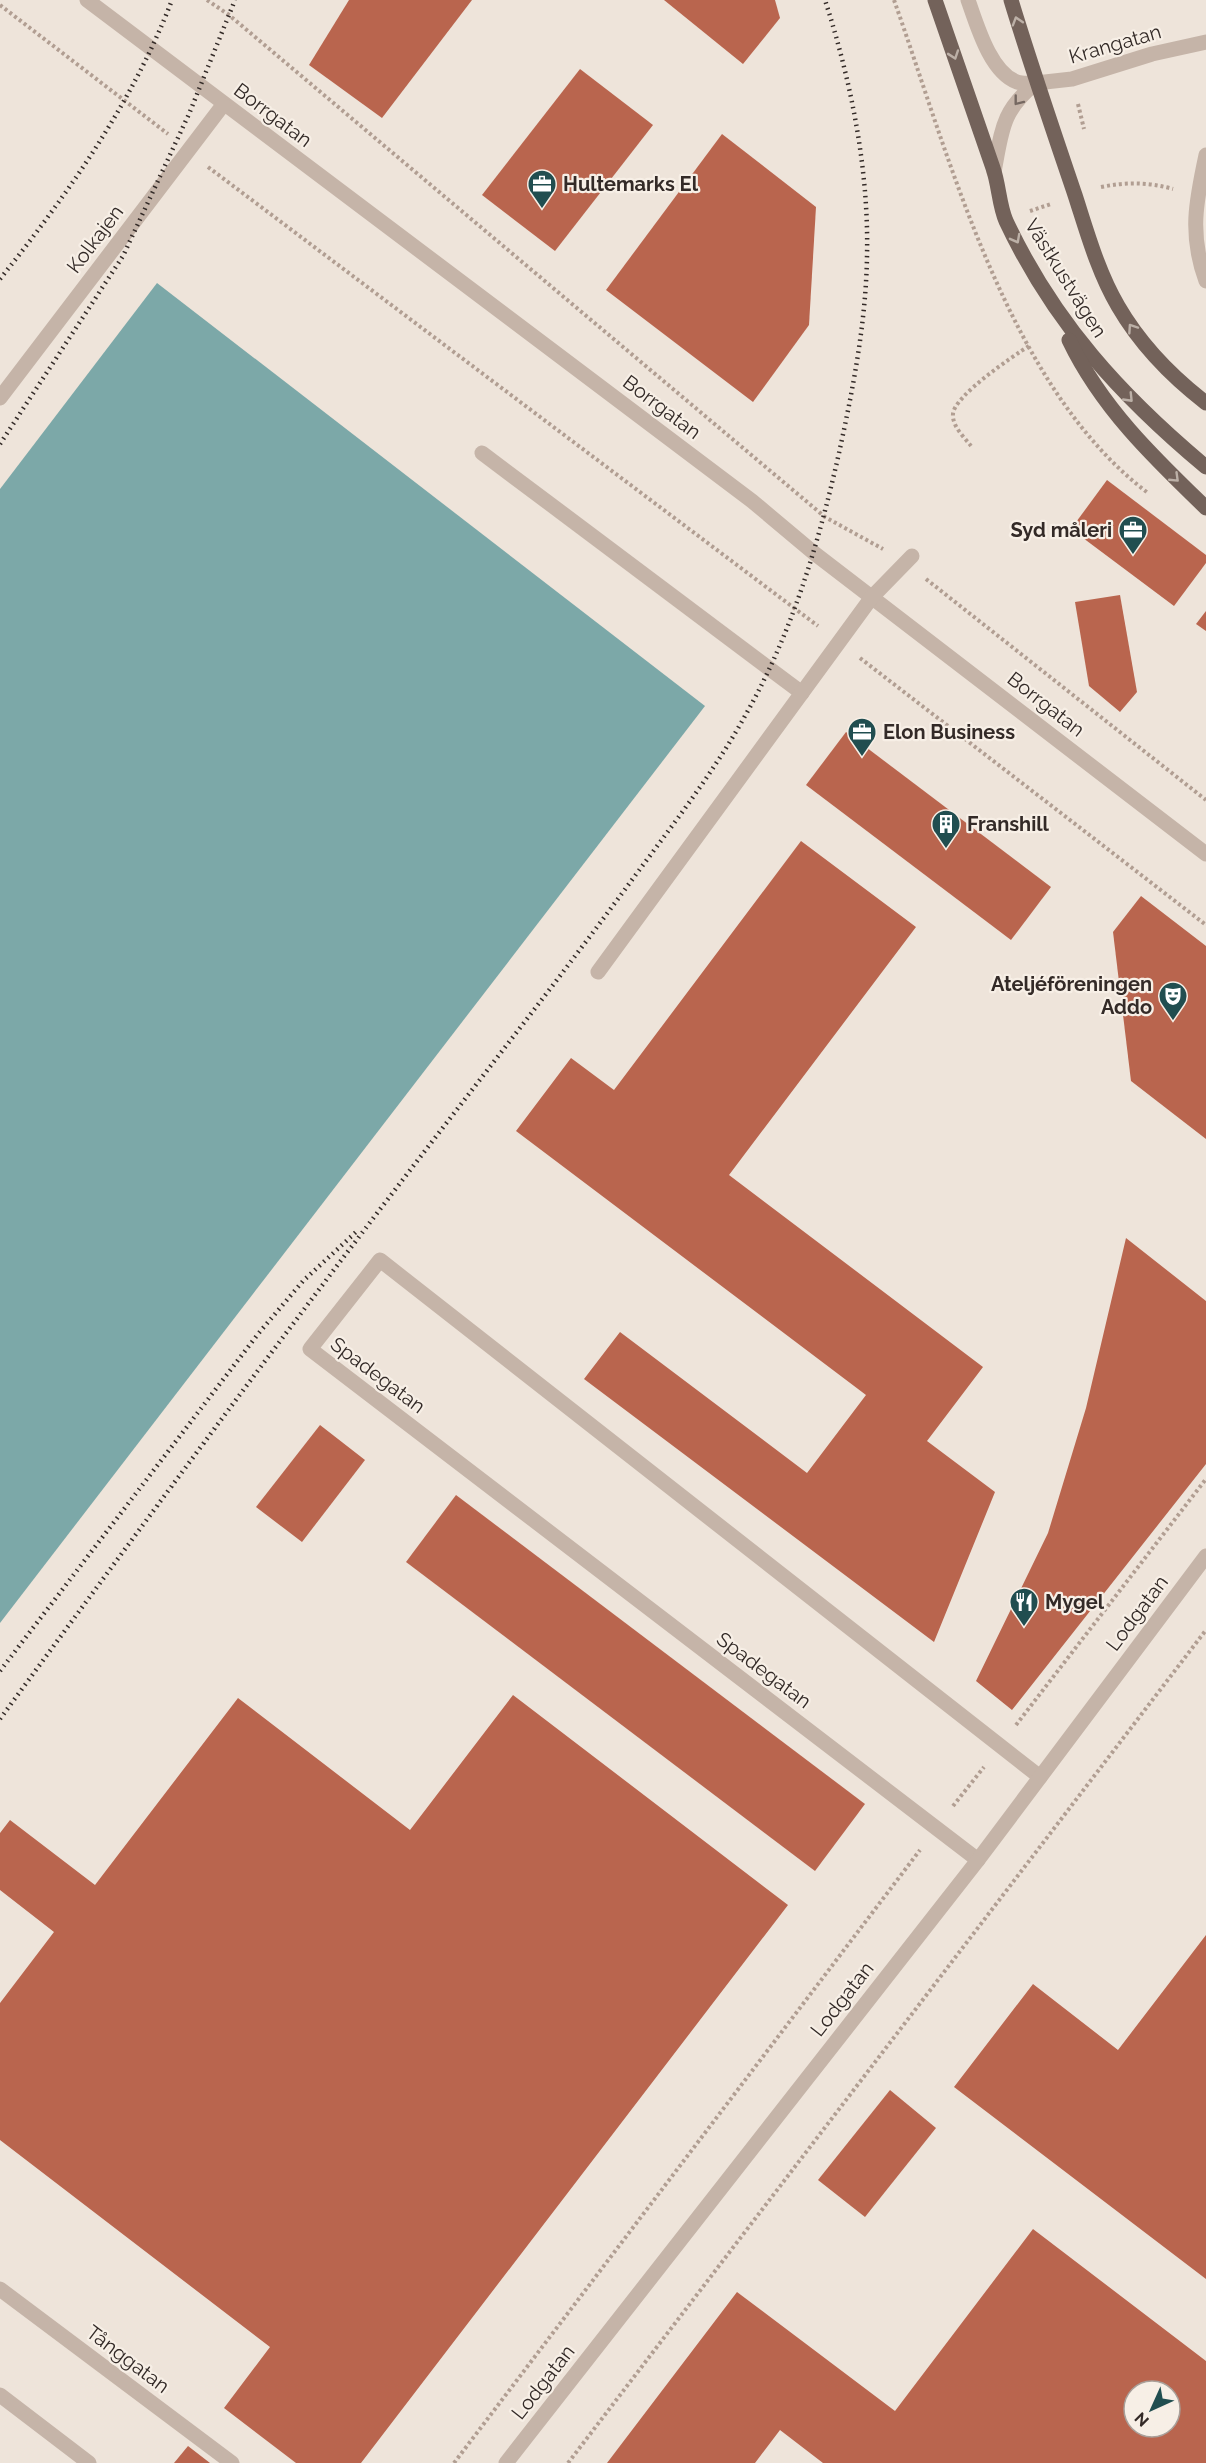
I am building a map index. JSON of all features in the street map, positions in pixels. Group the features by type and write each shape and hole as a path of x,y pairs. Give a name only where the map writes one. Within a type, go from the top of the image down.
{"main road":[{"name":"Västkustvägen","path":"935,0 994,172 1005,219 1052,303 1089,356 1158,428 1206,467"},
{"name":"Västkustvägen","path":"1011,0 1036,83 1093,249 1117,304 1144,346 1185,387 1206,403"},
{"path":"1052,303 1081,366 1108,405 1144,448 1206,508"}],"street":[{"name":"Borrgatan","path":"87,0 223,105 752,501 1206,854"},
{"name":"Krangatan","path":"968,0 981,37 1002,73 1018,83 1072,79 1152,54 1206,42"},
{"path":"994,172 1005,118 1022,94 1036,83"},
{"name":"Kolkajen","path":"0,398 223,105"},
{"path":"1206,155 1197,195 1194,224 1197,257 1206,281"},
{"path":"482,453 802,693"},
{"path":"598,972 839,642 873,597 908,559"},
{"name":"Spadegatan","path":"978,1860 309,1349 380,1260 1040,1777"},
{"name":"Lodgatan","path":"506,2463 978,1860 1206,1556"},
{"name":"Tånggatan","path":"0,2289 232,2463"},
{"path":"0,2395 89,2463"}],"path":[{"path":"207,0 238,23 825,517 908,559 1206,800"},
{"path":"894,0 990,272 1029,346 1084,431 1108,460"},
{"path":"0,5 188,150 839,642 1206,925"},
{"path":"975,229 1075,196 1125,183 1155,184 1197,195"},
{"path":"971,446 956,426 953,413 958,402 1006,360 1029,346"},
{"path":"453,2463 936,1828 1206,1479"},
{"path":"568,2463 1206,1630"}],"water":[{"path":"157,283 705,706 0,1623 0,489"}],"building":[{"path":"349,0 472,0 382,118 309,65"},
{"path":"664,0 775,0 780,18 743,64"},
{"path":"580,69 653,125 555,251 482,195"},
{"path":"722,134 816,207 809,325 753,402 606,290"},
{"path":"1107,480 1206,555 1206,563 1174,606 1071,529"},
{"path":"1120,595 1137,692 1120,712 1089,686 1075,602"},
{"path":"1206,611 1206,631 1196,624"},
{"name":"Franshill","path":"846,732 1051,887 1011,940 806,785"},
{"path":"801,841 916,927 729,1175 983,1367 927,1441 995,1492 934,1642 584,1379 620,1332 807,1473 866,1395 516,1131 571,1058 614,1090"},
{"path":"1141,896 1206,946 1206,1139 1131,1081 1113,932"},
{"path":"1126,1238 1206,1301 1206,1464 1012,1710 976,1681 1048,1533 1086,1408"},
{"path":"320,1425 365,1460 302,1542 256,1507"},
{"path":"456,1495 865,1804 815,1871 406,1562"},
{"path":"513,1695 788,1905 361,2463 296,2463 224,2408 270,2347 0,2140 0,2003 54,1932 0,1890 0,1833 10,1820 95,1885 238,1698 410,1830"},
{"path":"1206,1935 1206,2279 954,2087 1033,1984 1118,2050"},
{"path":"890,2090 936,2128 865,2217 818,2180"},
{"path":"1033,2229 1206,2361 1206,2463 823,2463 780,2430 755,2463 607,2463 737,2292 895,2411"},
{"path":"188,2446 210,2463 174,2463"}],"railway":[{"path":"0,279 50,214 97,146 138,75 172,0"},
{"path":"0,444 123,256 189,114 235,0"},
{"path":"0,1719 300,1315 571,962 673,825 732,739 762,685 790,621 822,522 849,404 864,306 867,224 861,159 843,62 825,0"},
{"path":"0,1671 258,1334 303,1281 356,1232"}],"place":[{"name":"Hultemarks El","path":"542,210"},
{"name":"Syd måleri","path":"1133,556"},
{"name":"Elon Business","path":"862,758"},
{"name":"Franshill","path":"946,850"},
{"name":"Ateljéföreningen Addo","path":"1173,1022"},
{"name":"Mygel","path":"1024,1628"}]}
